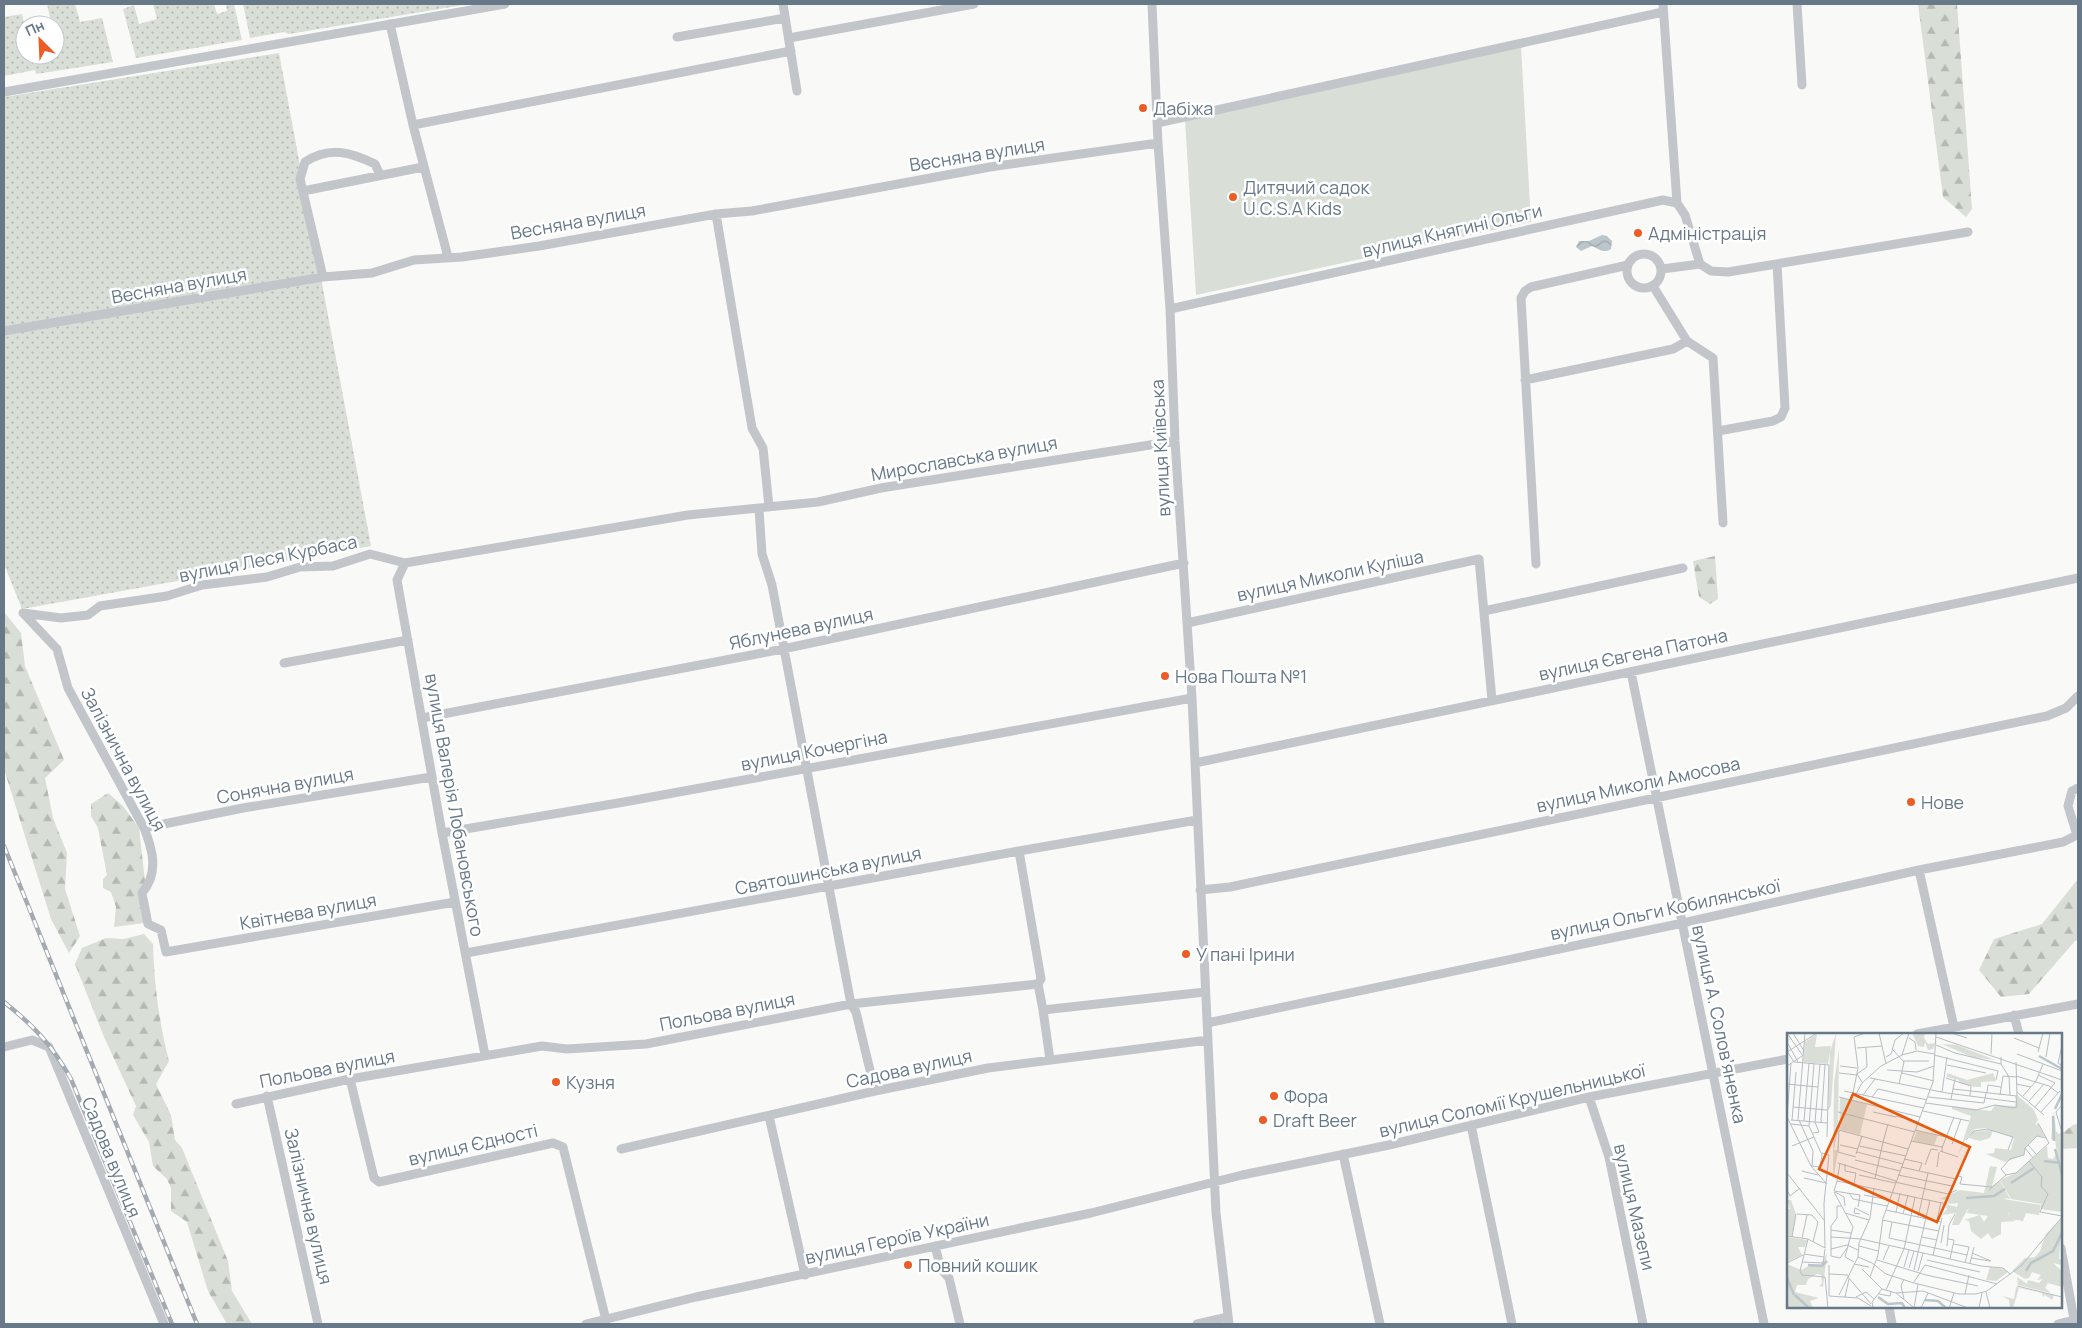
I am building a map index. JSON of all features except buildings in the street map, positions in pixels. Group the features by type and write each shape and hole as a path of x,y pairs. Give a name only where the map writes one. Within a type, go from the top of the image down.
{"street":[{"path":"4,92 505,4"},
{"path":"783,4 797,92"},
{"path":"789,38 974,4"},
{"name":"вулиця Київська","path":"1152,4 1158,144 1170,309 1175,441 1192,698 1215,1182 1229,1320"},
{"path":"1797,4 1802,85"},
{"path":"1157,123 1663,8 1677,203 1685,215 1700,264"},
{"path":"678,37 785,18"},
{"path":"390,24 413,125 448,258"},
{"path":"413,125 791,51"},
{"name":"Весняна вулиця","path":"4,331 323,277 372,273 414,260 448,258 566,242 716,214 752,211 990,167 1158,144"},
{"path":"323,277 300,179 305,162 319,154 352,153 375,164 380,176"},
{"path":"303,191 424,166"},
{"name":"вулиця Княгині Ольги","path":"1170,309 1663,200 1677,203"},
{"path":"716,214 752,428 763,448 769,508"},
{"path":"1662,269 1700,264 1711,271 1728,272 1968,232"},
{"path":"1536,564 1521,303 1525,291 1532,287 1628,265 1637,255 1645,253 1656,258 1662,269 1660,279 1653,286 1644,288 1634,285 1628,278 1628,265"},
{"path":"1718,430 1773,421 1780,417 1786,408 1777,264"},
{"path":"1653,286 1687,340 1713,358 1723,523"},
{"path":"1525,380 1674,349 1687,340"},
{"name":"Мирославська вулиця","path":"759,509 818,502 891,486 1175,441"},
{"path":"759,509 762,554 772,585 804,761 808,767 851,1004 856,1012 875,1091"},
{"name":"вулиця Леся Курбаса","path":"23,613 61,618 88,615 100,606 167,596 202,585 267,577 300,567 333,566 370,554 405,563 688,515 759,509"},
{"name":"вулиця Миколи Куліша","path":"1187,623 1480,559 1484,612"},
{"name":"вулиця Валерія Лобановського","path":"405,563 397,580 442,833 485,1055"},
{"name":"Яблунева вулиця","path":"422,718 783,649 1184,563"},
{"path":"1492,700 1484,612 1683,568"},
{"name":"вулиця Євгена Патона","path":"1195,763 2078,578"},
{"name":"Залізнична вулиця","path":"23,613 57,649 68,688 144,828 151,845 154,869 150,884 142,893 148,924 162,930 166,952"},
{"path":"284,663 408,640"},
{"name":"вулиця А. Соловʼяненка","path":"1631,672 1764,1324"},
{"name":"вулиця Миколи Амосова","path":"1200,890 1230,887 2047,716 2066,708 2078,696"},
{"name":"вулиця Кочергіна","path":"442,833 1192,698"},
{"name":"Сонячна вулиця","path":"144,828 243,808 432,777"},
{"name":"вулиця Ольги Кобилянської","path":"1207,1023 1919,870 2063,842 2076,835 2068,806 2072,790 2078,788"},
{"name":"Святошинська вулиця","path":"466,953 1197,820"},
{"path":"1019,851 1041,979 1038,984 1050,1060"},
{"path":"1919,870 1954,1027"},
{"name":"Квітнева вулиця","path":"166,952 455,902"},
{"name":"Польова вулиця","path":"236,1104 350,1079 542,1046 567,1049 646,1044 851,1004 1038,984"},
{"path":"1042,1010 1205,992"},
{"path":"1922,1033 2078,1004"},
{"path":"2014,1015 2019,1033"},
{"name":"Садова вулиця","path":"4,1047 32,1040 49,1047 164,1324"},
{"name":"Садова вулиця","path":"621,1149 875,1091 988,1068 1208,1040"},
{"name":"вулиця Соломії Крушельницької","path":"1215,1182 1589,1097 1787,1059"},
{"name":"вулиця Єдності","path":"350,1079 374,1178 379,1182 553,1143 563,1147 606,1320"},
{"name":"Залізнична вулиця","path":"267,1096 318,1324"},
{"name":"вулиця Мазепи","path":"1589,1097 1609,1157 1643,1324"},
{"path":"769,1116 805,1275"},
{"path":"1471,1125 1512,1324"},
{"path":"1343,1154 1380,1324"},
{"name":"вулиця Героїв України","path":"586,1324 696,1297 1091,1213 1215,1182"},
{"path":"934,1246 941,1269 950,1278 960,1324"},
{"path":"2058,1324 2076,1319 2062,1253"},
{"path":"1889,1308 1892,1324"},
{"path":"1197,1324 1229,1320"}],"green space":[{"path":"47,4 75,4 80,22 102,18 113,62 36,74 35,70 4,76 4,17 15,15 15,65 65,65 65,15 49,15"},
{"path":"153,4 214,4 217,14 227,11 226,4 234,4 242,40 136,58 123,9 134,5 139,24 157,19"},
{"path":"243,4 469,4 289,34 284,32 250,38"},
{"path":"1918,4 1957,4 1972,209 1966,217 1943,197"},
{"path":"1521,47 1531,222 1196,295 1185,120"},
{"path":"279,53 371,546 22,609 4,564 4,97"},
{"path":"1715,556 1718,599 1710,604 1699,597 1693,561"},
{"path":"4,612 21,633 25,666 64,760 45,778 53,818 67,853 65,889 80,936 69,953 51,919 4,769"},
{"path":"108,793 123,806 139,828 149,916 144,923 114,927 116,907 111,892 103,888 103,879 107,875 98,828 91,816 91,804"},
{"path":"2078,879 2078,940 2075,941 2029,994 2001,997 1979,970 1994,939 2042,924"},
{"path":"144,934 153,944 158,1003 169,1061 156,1084 171,1115 175,1140 182,1148 228,1261 232,1291 252,1324 227,1324 208,1291 187,1222 171,1211 171,1188 167,1179 153,1166 149,1142 133,1115 136,1106 104,1037 75,964 82,948 106,938 124,939"},
{"path":"2078,1124 2078,1148 2062,1149 2062,1133 2073,1125"}],"water":[{"path":"1602,235 1607,236 1612,241 1611,249 1603,251 1592,246 1581,251 1576,247 1579,241 1589,241"}],"railway":[{"path":"4,846 197,1324"},
{"path":"4,1002 42,1037 57,1056 71,1079 172,1324"}],"place":[{"name":"Дабіжа","path":"1143,108"},
{"name":"Дитячий садок U.C.S.A Kids","path":"1233,197"},
{"name":"Адміністрація","path":"1638,233"},
{"name":"Нова Пошта №1","path":"1165,676"},
{"name":"Нове","path":"1911,802"},
{"name":"У пані Ірини","path":"1186,954"},
{"name":"Кузня","path":"556,1082"},
{"name":"Фора","path":"1274,1096"},
{"name":"Draft Beer","path":"1263,1120"},
{"name":"Повний кошик","path":"908,1265"}]}
